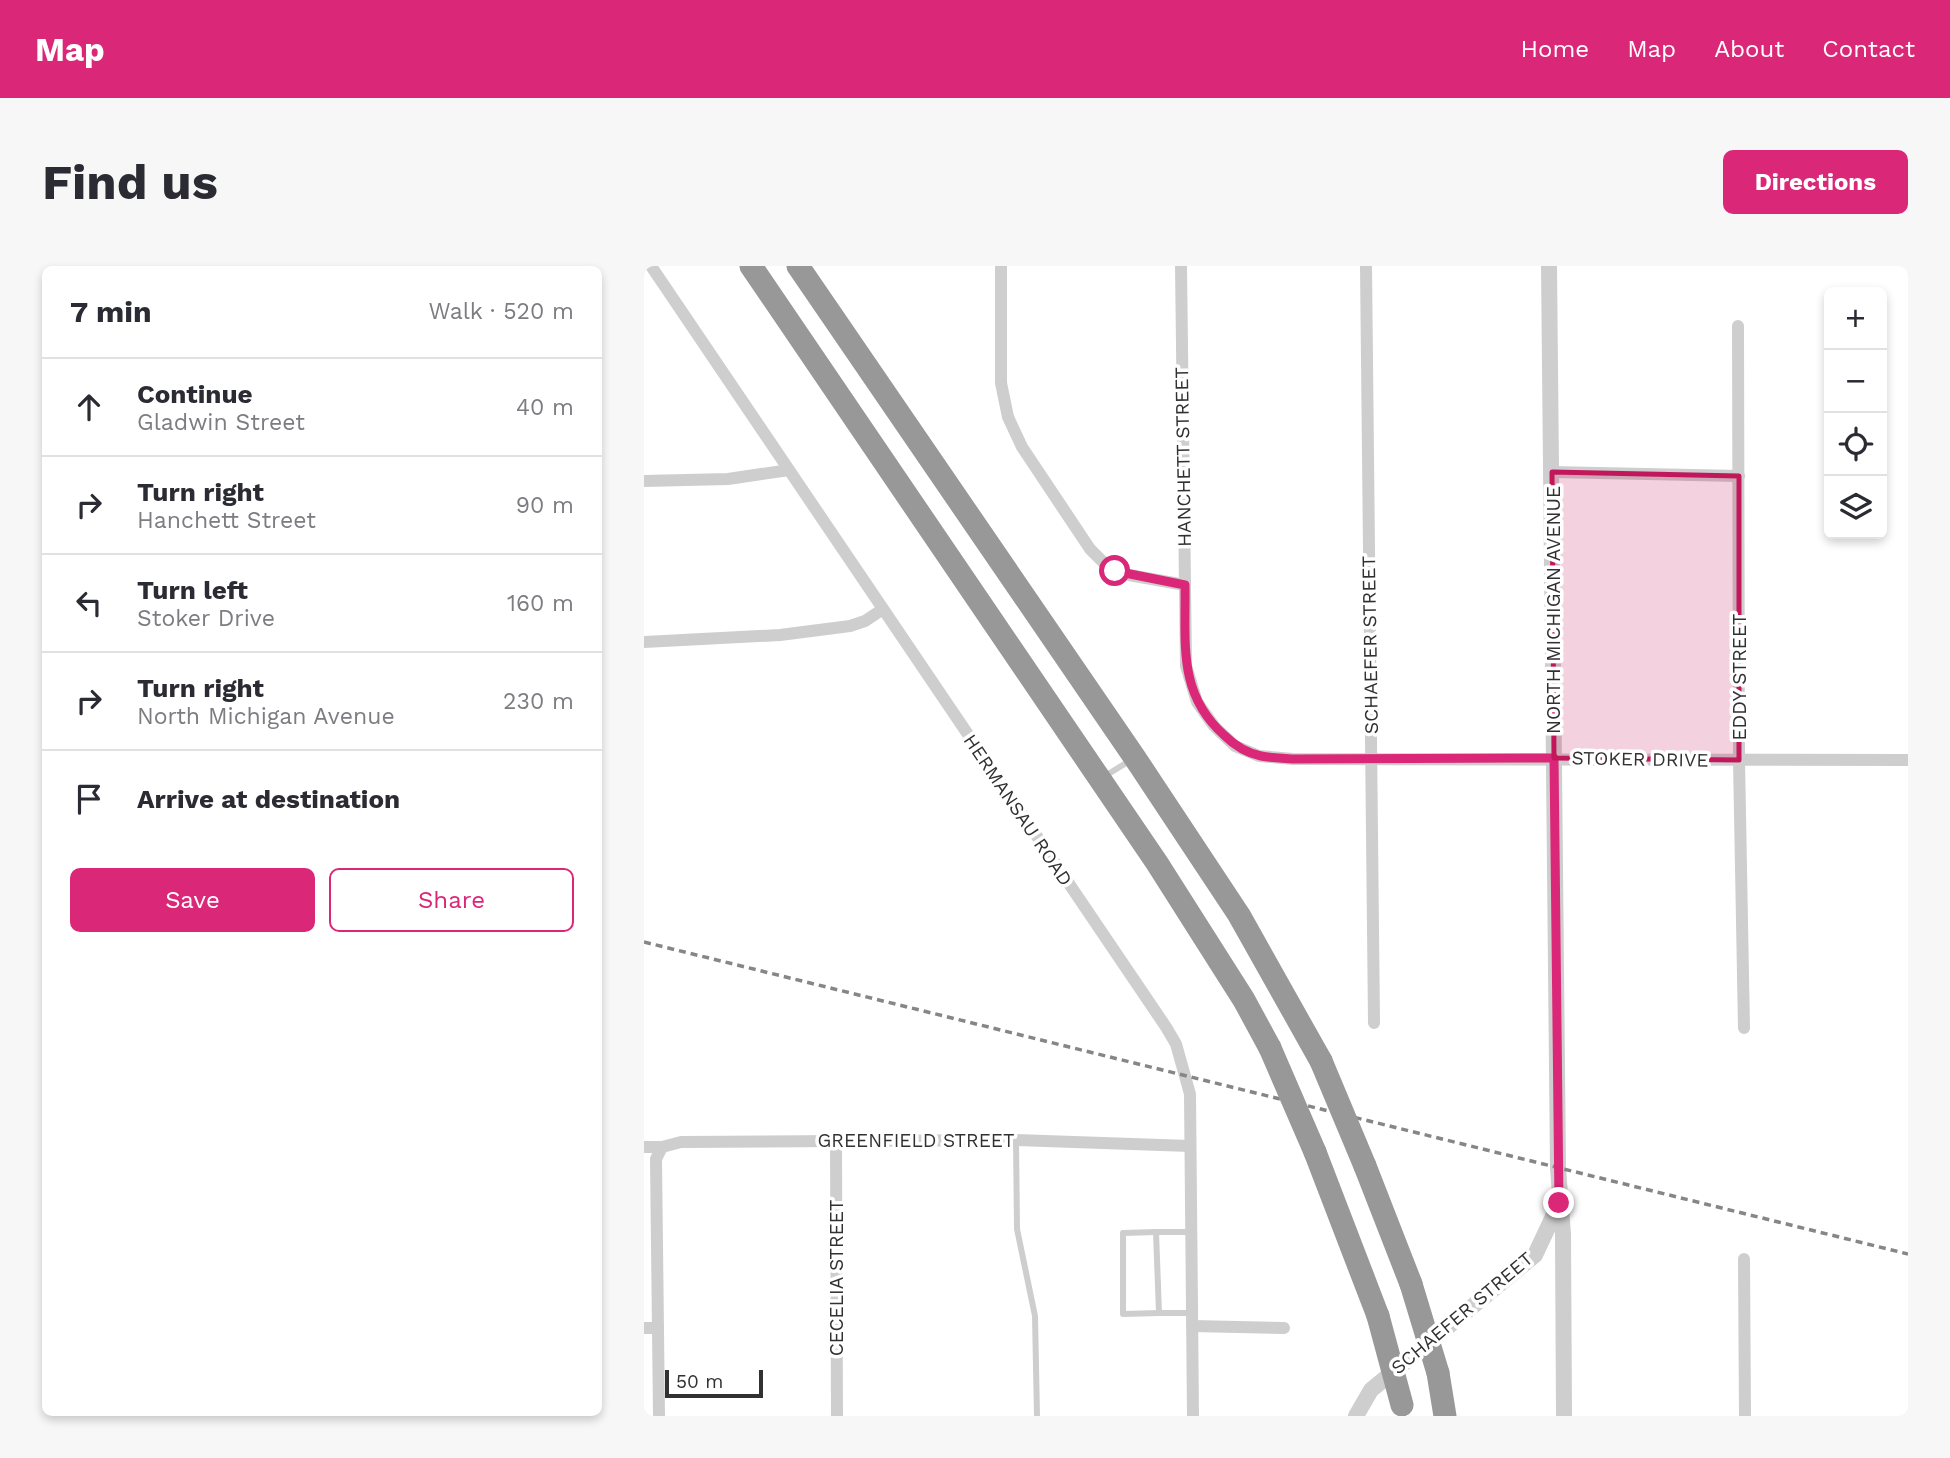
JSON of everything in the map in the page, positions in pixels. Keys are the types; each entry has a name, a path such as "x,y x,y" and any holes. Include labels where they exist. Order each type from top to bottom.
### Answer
{"highway":[{"path":"751,266 1100,779 1230,977 1270,1048 1315,1152 1378,1315 1403,1410"},
{"path":"798,266 1135,758 1239,915 1321,1061 1365,1166 1411,1284 1438,1373 1445,1416"}],"street":[{"name":"HERMANSAU ROAD","path":"650,266 1176,1044 1190,1094 1193,1416"},
{"path":"1001,266 1001,383 1008,417 1022,447 1090,549 1108,567 1129,575 1185,585"},
{"name":"HANCHETT STREET","path":"1181,266 1186,666 1196,702 1214,726"},
{"name":"SCHAEFER STREET","path":"1366,266 1374,1023"},
{"name":"NORTH MICHIGAN AVENUE","path":"1549,266 1559,1203 1563,1234 1564,1416"},
{"name":"EDDY STREET","path":"1738,326 1739,760 1744,1028"},
{"path":"644,481 728,479 789,470"},
{"path":"1552,472 1740,476"},
{"path":"644,642 780,635 850,626 865,621 883,609"},
{"name":"STOKER DRIVE","path":"1214,726 1235,746 1259,756 1293,759 1908,760"},
{"name":"GREENFIELD STREET","path":"644,1147 663,1147 681,1142 836,1140 1016,1140 1189,1146"},
{"name":"CECELIA STREET","path":"836,1140 837,1416"},
{"path":"659,1416 656,1159 663,1147"},
{"name":"SCHAEFER STREET","path":"1356,1416 1371,1390 1535,1255 1559,1203"},
{"path":"1535,1255 1562,1261"},
{"path":"1744,1259 1745,1416"},
{"path":"1192,1319 1284,1328"},
{"path":"644,1328 658,1328"}],"lane":[{"path":"1100,779 1135,758"},
{"path":"1016,1140 1017,1228 1035,1316 1037,1416"},
{"path":"1191,1232 1123,1233 1123,1314 1159,1313 1192,1319"},
{"path":"1156,1233 1159,1313"}],"highlighted area":[{"path":"1552,472 1739,476 1739,760 1554,758"}],"railway":[{"path":"644,942 1908,1254"}],"route":[{"path":"1115,571 1185,585 1186,666 1196,702 1214,726 1235,746 1259,756 1293,759 1554,758 1559,1203"}]}
